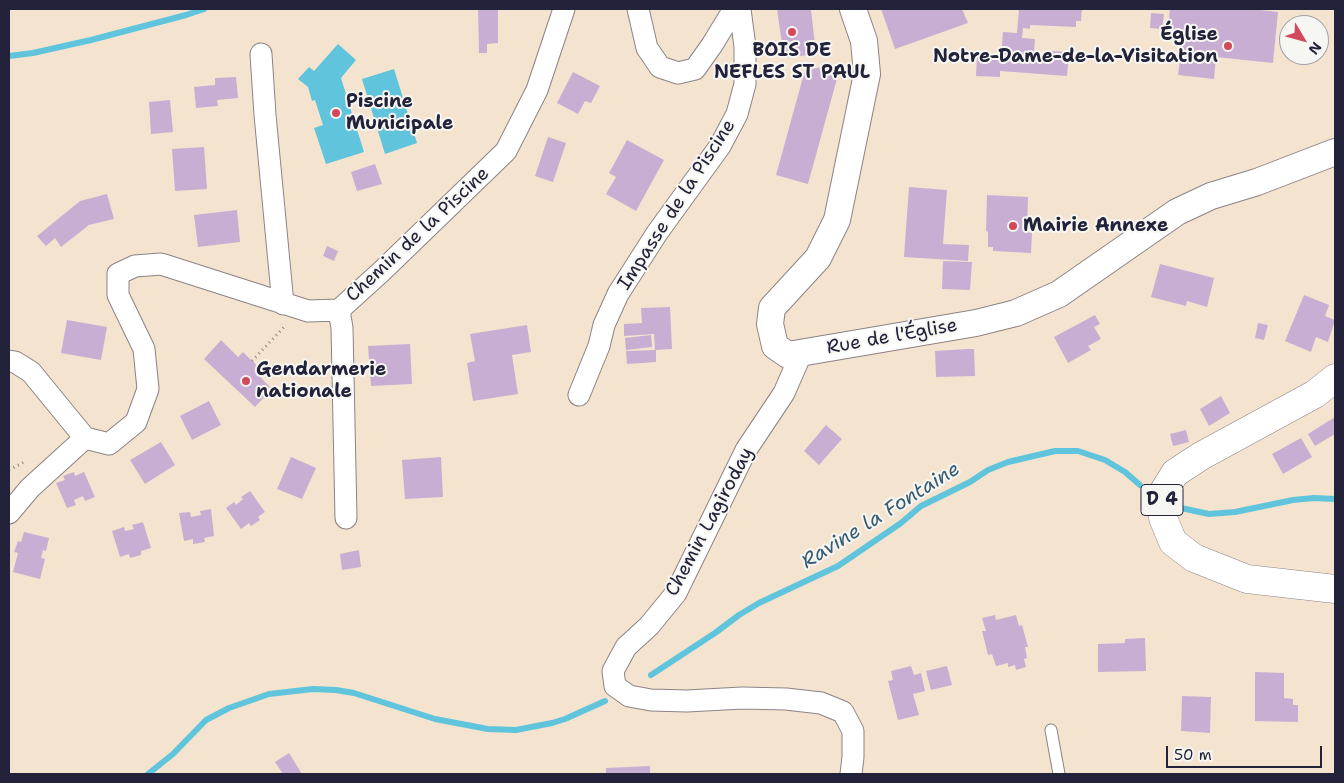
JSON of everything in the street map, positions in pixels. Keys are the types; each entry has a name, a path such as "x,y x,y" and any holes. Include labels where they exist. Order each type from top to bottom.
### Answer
{"main road":[{"name":"D 4","path":"1335,378 1315,394 1201,456 1176,473 1162,494 1163,518 1173,542 1194,558 1247,579 1335,589"}],"street":[{"name":"Chemin de la Piscine","path":"85,438 109,444 136,422 148,388 144,349 118,294 118,274 135,266 161,264 285,314 339,310 506,151 537,90 564,9"},
{"path":"638,9 647,48 660,67 678,73 695,68 734,9"},
{"name":"Impasse de la Piscine","path":"579,396 599,346 604,325 618,294 658,233 720,146 736,114 745,84 745,47 740,9"},
{"name":"Rue de l'Église","path":"853,9 864,41 867,74 838,220 818,258 772,308 770,324 775,346 788,355 976,322 1016,313 1059,294 1177,212 1211,196 1257,182 1335,152"},
{"path":"261,54 265,115 285,314"},
{"path":"339,310 342,328 346,518"},
{"name":"Chemin Lagiroday","path":"801,354 784,393 746,450 676,593 649,626 626,647 613,671 615,686 629,696 651,700 778,699 821,703 843,712 853,731 851,774"},
{"path":"9,361 15,362 31,372 85,438 30,488 9,513"}],"lane":[{"path":"1051,730 1059,774"}],"path":[{"path":"252,360 285,314"}],"water":[{"name":"Piscine Municipale","path":"338,44 356,60 341,78 364,152 326,164 314,128 323,125 315,100 312,101 308,87 298,79 309,67 314,71"},
{"path":"394,69 417,143 385,154 362,79"}],"building":[{"path":"478,9 498,9 498,43 487,44 487,53 479,53"},
{"name":"BOIS DE NEFLES ST PAUL","path":"777,9 811,9 816,54 784,58"},
{"path":"881,9 962,9 968,23 895,49"},
{"path":"1019,9 1082,9 1081,21 1076,21 1076,27 1030,25 1030,29 1023,28 1022,38 1035,39 1034,54 1051,56 1051,51 1069,52 1067,76 1000,71 1000,77 976,76 977,56 1001,58 1003,32 1017,33"},
{"name":"Église Notre-Dame-de-la-Visitation","path":"1170,9 1252,9 1278,12 1273,63 1216,57 1214,79 1178,75 1183,36 1167,34"},
{"path":"1151,13 1164,14 1162,29 1150,28"},
{"path":"841,64 808,184 776,175 805,70"},
{"path":"573,72 600,86 591,103 585,101 578,114 557,103"},
{"path":"236,77 238,98 217,100 218,106 196,108 194,87 215,85 215,78"},
{"path":"170,100 173,132 151,134 149,102"},
{"path":"548,137 566,143 553,182 535,176"},
{"path":"627,140 664,160 636,211 606,194 616,177 609,173"},
{"path":"204,147 207,189 175,191 172,149"},
{"path":"375,164 382,184 357,191 351,172"},
{"path":"909,187 947,190 943,244 969,245 968,261 904,257"},
{"path":"107,194 114,219 89,225 61,247 55,238 46,246 37,236 80,201"},
{"path":"987,195 1028,197 1027,232 1032,233 1031,253 993,251 993,247 988,247 988,232 986,231"},
{"path":"237,210 240,242 198,247 194,215"},
{"path":"327,246 338,251 334,261 323,256"},
{"path":"943,261 972,262 970,290 942,289"},
{"path":"1160,264 1214,278 1207,307 1187,301 1186,306 1151,297"},
{"path":"1304,295 1329,305 1325,316 1335,320 1328,342 1316,337 1311,352 1285,341"},
{"path":"670,307 672,349 655,350 654,334 624,336 624,324 642,323 641,308"},
{"path":"1095,315 1100,324 1094,327 1101,339 1088,346 1091,350 1068,363 1054,337"},
{"path":"67,320 107,327 101,360 61,353"},
{"path":"1258,323 1268,325 1264,340 1255,338"},
{"path":"527,325 531,352 512,355 518,394 473,401 467,363 475,361 470,334"},
{"path":"651,335 652,347 626,350 625,338"},
{"name":"Gendarmerie nationale","path":"221,340 238,357 243,352 260,368 256,373 272,389 255,407 204,359"},
{"path":"410,344 412,384 371,386 368,346"},
{"path":"974,349 975,376 936,377 935,351"},
{"path":"656,350 656,362 627,364 626,351"},
{"path":"1221,396 1230,413 1209,426 1200,409"},
{"path":"209,401 221,425 192,440 180,416"},
{"path":"1335,417 1335,434 1315,446 1308,434"},
{"path":"826,425 842,439 819,465 804,451"},
{"path":"1186,430 1189,442 1173,446 1170,434"},
{"path":"1301,438 1312,457 1283,474 1272,454"},
{"path":"161,442 175,465 145,484 130,460"},
{"path":"291,457 316,468 302,499 277,489"},
{"path":"441,457 443,497 405,499 402,460"},
{"path":"74,472 75,476 84,472 95,497 85,501 83,496 74,500 76,505 67,508 56,483 65,480 63,476"},
{"path":"250,491 265,512 258,517 260,520 251,526 249,523 241,529 226,508 234,502 236,505 243,499 241,497"},
{"path":"211,509 214,536 204,538 205,542 193,544 193,539 184,541 179,513 190,512 191,517 201,515 200,511"},
{"path":"143,522 151,548 141,551 141,555 130,558 129,554 120,557 112,531 124,527 125,531 134,529 132,525"},
{"path":"24,532 49,538 46,551 43,550 41,558 45,559 40,579 13,572 18,553 14,552 18,541 21,542"},
{"path":"359,550 361,567 342,570 340,554"},
{"path":"995,615 996,620 1016,615 1019,626 1022,625 1028,647 1025,647 1027,658 1024,659 1026,667 1016,670 1015,665 1008,667 1008,663 996,666 992,654 988,655 982,631 986,631 982,618"},
{"path":"1145,638 1146,671 1098,672 1098,644 1125,643 1125,639"},
{"path":"911,666 914,675 921,673 925,691 913,694 919,715 898,720 888,681 893,680 891,671"},
{"path":"947,666 952,685 931,690 926,671"},
{"path":"1255,672 1284,673 1284,698 1293,699 1293,705 1298,705 1298,722 1255,721"},
{"path":"1182,696 1211,697 1210,733 1181,731"},
{"path":"289,753 302,774 283,774 275,762"},
{"path":"650,766 650,774 606,774 606,768"}],"waterway":[{"path":"9,56 33,53 91,40 204,9"},
{"name":"Ravine la Fontaine","path":"651,675 759,603 838,566 901,523 921,506 970,482 988,470 1008,462 1055,451 1078,451 1105,460 1125,472 1140,485"},
{"name":"Ravine la Fontaine","path":"1181,508 1209,514 1235,512 1293,500 1335,499"},
{"name":"Ravine la Fontaine","path":"148,774 173,754 206,720 229,708 269,694 313,689 336,690 354,693 435,719 488,729 516,730 565,719 605,701"}],"place":[{"name":"BOIS DE NEFLES ST PAUL","path":"792,32"},
{"name":"Église Notre-Dame-de-la-Visitation","path":"1228,46"},
{"name":"Piscine Municipale","path":"336,113"},
{"name":"Mairie Annexe","path":"1013,226"},
{"name":"Gendarmerie nationale","path":"246,381"}]}
